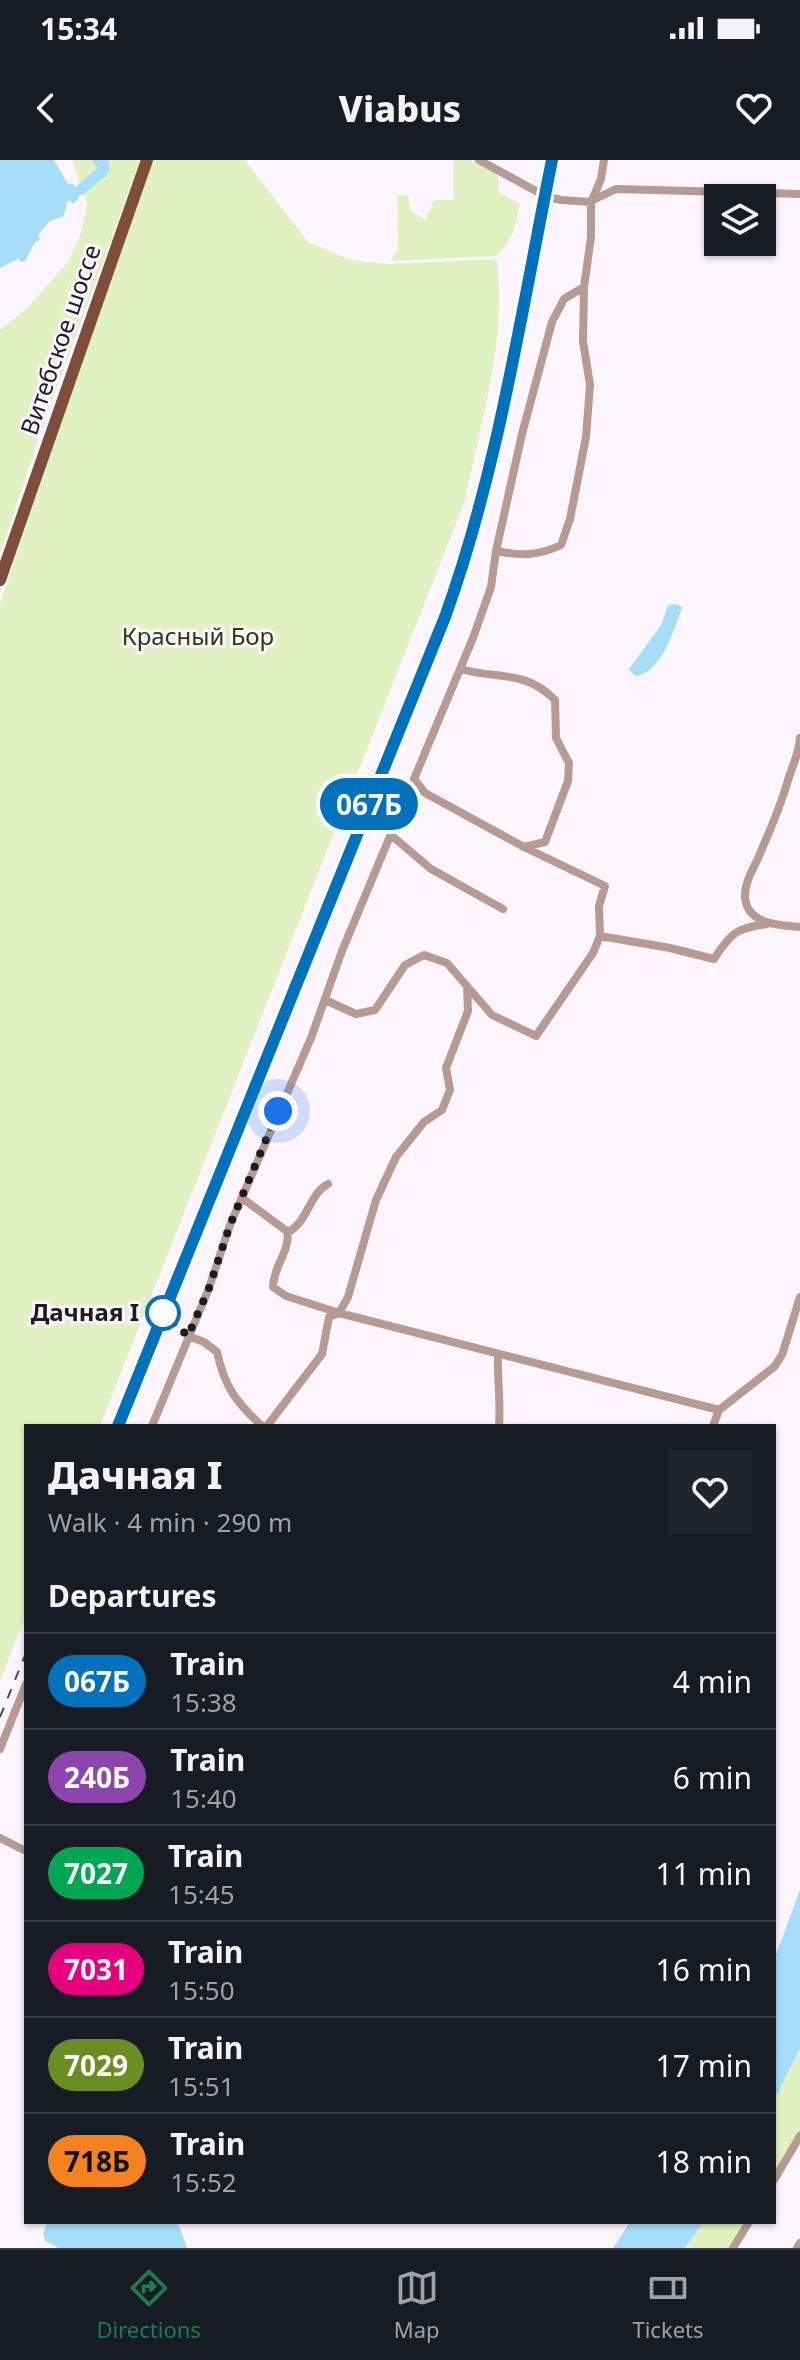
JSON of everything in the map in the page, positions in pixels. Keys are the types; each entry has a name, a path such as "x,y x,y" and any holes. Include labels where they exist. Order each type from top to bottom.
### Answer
{"main road":[{"name":"Витебское шоссе","path":"0,580 147,160"}],"street":[{"path":"479,160 545,196 561,200 591,202 616,189 800,194"},
{"path":"496,551 540,555 561,545 570,519 586,437 590,385 583,341 591,202 601,179 604,160"},
{"path":"153,1424 242,1198 311,1038 342,951 461,669 491,587 522,434 552,322 564,299 584,287"},
{"path":"461,669 524,678 541,686 555,700 556,738 569,763 568,781 545,842 524,847"},
{"path":"767,924 751,912 745,898 748,882 785,796 799,754 800,738"},
{"path":"325,1000 356,1014 375,1010 405,965 424,955 447,963 492,1015 536,1036 593,953 600,936 599,906 605,886 524,847 425,793 415,780"},
{"path":"391,835 431,869 503,909"},
{"path":"600,936 714,959 741,927 767,924 800,927"},
{"path":"267,1424 322,1354 329,1317 339,1313 354,1282 356,1262 376,1200 396,1157 424,1122 442,1110 450,1090 446,1068 468,1011 467,985"},
{"path":"288,1232 298,1227 320,1188 328,1184"},
{"path":"242,1198 288,1232"},
{"path":"288,1232 288,1247 273,1273 273,1287 286,1296 339,1313 719,1410"},
{"path":"714,1424 719,1410 774,1367 782,1355 800,1297"},
{"path":"188,1336 204,1342 217,1352 238,1404 263,1424"},
{"path":"498,1354 499,1424"},
{"path":"0,1749 24,1689"},
{"path":"0,1838 24,1850"},
{"path":"776,2177 800,2136"},
{"path":"733,2248 748,2224"},
{"path":"797,2248 800,2243"}],"green space":[{"path":"72,160 140,160 37,443 0,555 0,330 27,308 68,262 81,233 87,203"},
{"name":"Красный Бор","path":"150,160 245,160 308,242 351,260 388,264 497,259 498,320 491,381 465,501 101,1424 24,1424 24,1620 0,1681 0,604"},
{"path":"453,160 471,160 498,175 499,192 520,204 507,244 497,256 391,261 398,248 397,195 408,195 410,210 425,220 434,200 453,200"},
{"path":"800,2048 800,2131 776,2172 776,2097"},
{"path":"702,2224 746,2224 732,2248 685,2248"}],"water":[{"path":"0,160 54,160 68,184 74,184 79,198 73,204 67,202 64,216 50,221 38,235 40,240 35,242 25,261 20,262 20,258 0,268"},
{"path":"668,605 682,607 666,649 652,667 635,676 629,669 661,625"},
{"path":"800,1890 800,2048 776,2097 776,1955"},
{"path":"46,2224 176,2224 187,2248 59,2248 45,2241 43,2234"},
{"path":"629,2224 702,2224 685,2248 613,2248"}],"waterway":[{"path":"80,190 103,171 104,165 98,160"}],"railway":[{"path":"124,1424 449,620 468,564 498,450 557,160"},
{"path":"0,1717 24,1658"}],"train":[{"name":"067Б","path":"119,1424 464,564 494,448 552,160"}],"place":[{"name":"Дачная I","path":"163,1313"}],"route":[{"path":"163,1313 188,1336 278,1111"}]}
